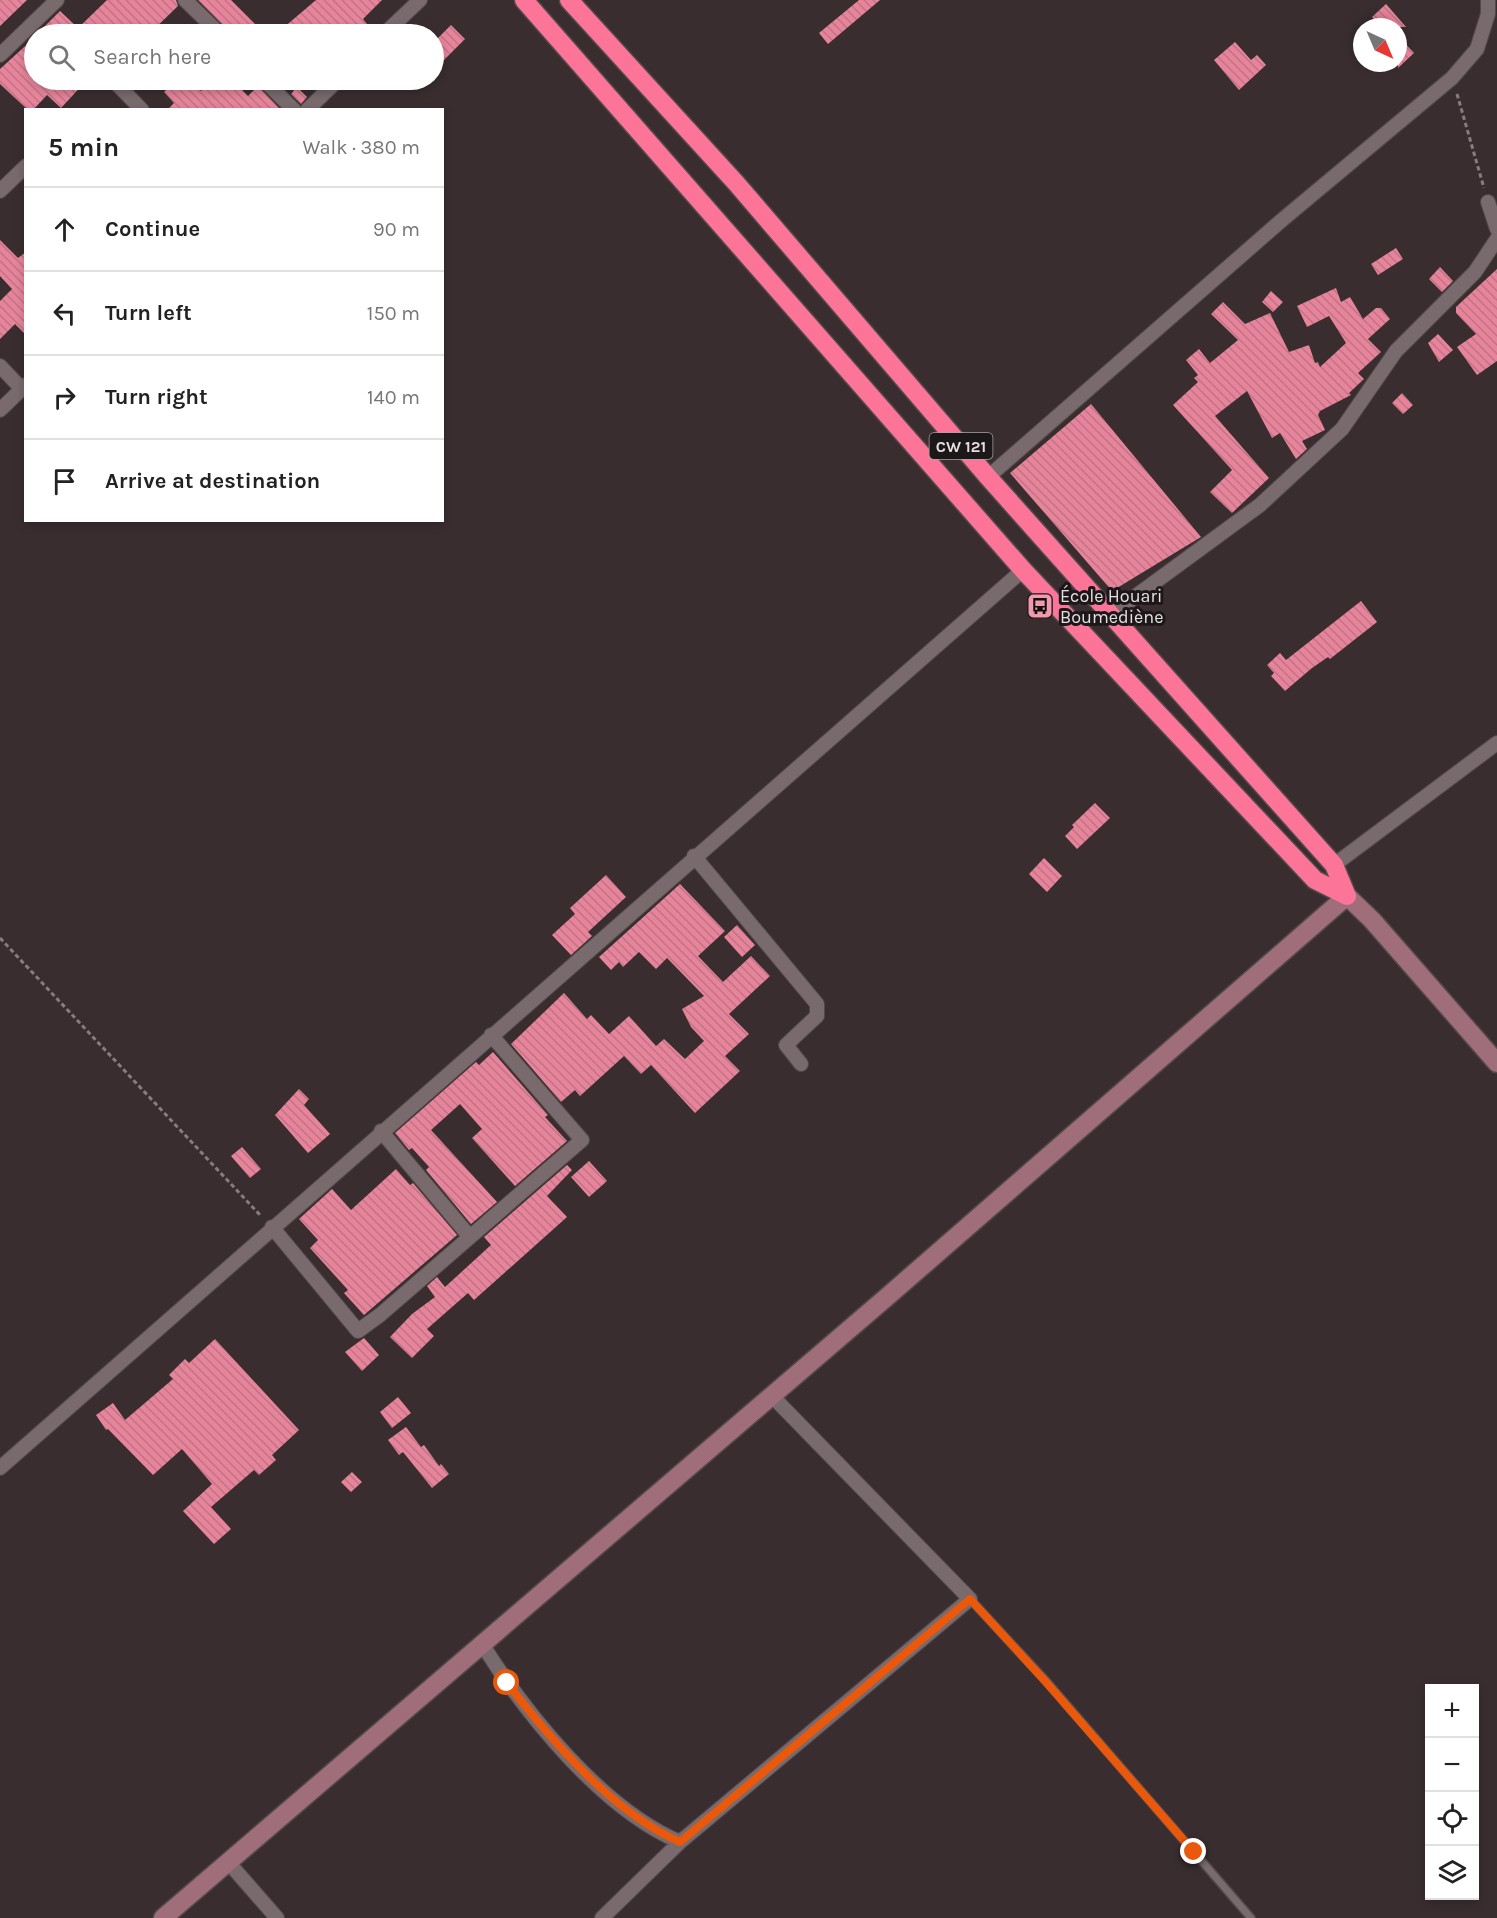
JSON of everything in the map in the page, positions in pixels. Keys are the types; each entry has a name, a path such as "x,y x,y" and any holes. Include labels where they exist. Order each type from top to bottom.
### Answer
{"highway":[{"path":"524,0 1023,570 1315,880 1347,896"},
{"name":"CW 121","path":"569,0 736,183 988,477 1334,865 1347,896"}],"street":[{"path":"32,24 57,0"},
{"path":"185,0 210,24"},
{"path":"395,24 420,0"},
{"path":"988,477 1282,220 1452,78 1477,49 1488,14 1488,0"},
{"path":"0,55 24,32"},
{"path":"123,90 140,108"},
{"path":"274,90 292,108"},
{"path":"309,108 328,90"},
{"path":"0,191 24,168"},
{"path":"1488,202 1497,229"},
{"path":"1110,615 1260,505 1342,429 1396,351 1475,272 1497,239"},
{"path":"0,366 24,387 0,410"},
{"path":"0,1468 490,1035 1023,570"},
{"path":"1334,865 1497,743"},
{"path":"694,856 817,1004 818,1016 786,1045 801,1064"},
{"path":"163,1918 772,1396 1347,896"},
{"name":"CW 121","path":"1347,896 1372,920 1497,1063"},
{"path":"272,1227 358,1331 582,1140 490,1035"},
{"path":"381,1131 470,1237"},
{"path":"602,1918 680,1842 970,1599 772,1396"},
{"path":"482,1644 526,1708 580,1769 652,1828 680,1842"},
{"path":"228,1862 277,1918"}],"lane":[{"path":"970,1599 1046,1682 1251,1918"}],"path":[{"path":"1452,78 1488,202"},
{"path":"0,938 272,1227"}],"building":[{"path":"0,0 27,0 0,26"},
{"path":"107,0 176,0 178,6 159,24 82,24"},
{"path":"198,0 231,0 255,24 222,24"},
{"path":"316,0 382,0 363,19 367,24 288,24"},
{"path":"859,0 880,0 828,44 819,33"},
{"path":"1386,4 1398,18 1373,18"},
{"path":"60,11 74,24 47,24"},
{"path":"451,25 465,39 444,60 444,32"},
{"path":"1235,42 1251,60 1257,55 1266,65 1239,90 1214,60"},
{"path":"1407,46 1414,53 1407,60"},
{"path":"24,47 24,90 78,90 61,108 47,95 35,108 26,108 0,84 0,69"},
{"path":"166,90 242,90 248,96 254,90 262,90 279,108 169,108 174,103 164,92"},
{"path":"294,90 300,90 307,97 301,104 291,94"},
{"path":"0,240 18,258 24,254 24,333 15,324 0,339 0,301 12,289 0,276"},
{"path":"1396,248 1403,259 1378,275 1371,264"},
{"path":"1440,267 1453,281 1442,292 1429,279"},
{"path":"1497,269 1497,361 1477,375 1457,347 1476,334 1456,313 1456,307"},
{"path":"1336,288 1341,302 1350,297 1363,319 1376,308 1381,308 1390,319 1368,339 1381,352 1358,373 1364,379 1349,393 1351,395 1320,411 1318,415 1325,430 1302,441 1307,449 1296,459 1280,433 1272,438 1247,391 1215,416 1269,478 1232,513 1210,492 1232,470 1173,405 1198,382 1194,378 1198,375 1186,360 1199,349 1210,363 1238,340 1211,314 1223,302 1245,324 1270,313 1289,352 1309,345 1315,363 1318,362 1320,367 1346,343 1329,316 1307,327 1297,306"},
{"path":"1271,291 1283,302 1273,312 1262,302"},
{"path":"1438,334 1453,350 1439,362 1428,343"},
{"path":"1402,393 1413,405 1403,414 1392,403"},
{"path":"1091,404 1201,537 1112,591 1010,473"},
{"path":"1361,601 1377,622 1330,659 1328,657 1312,668 1285,691 1271,676 1274,673 1267,665 1280,653 1286,660"},
{"path":"1095,803 1110,818 1077,849 1065,836 1074,827 1072,825"},
{"path":"1044,858 1062,876 1047,892 1029,874"},
{"path":"606,875 626,897 588,932 592,936 571,955 552,935 575,914 570,908"},
{"path":"680,884 725,931 698,956 723,982 751,956 770,976 729,1014 749,1034 725,1056 740,1071 695,1113 651,1065 641,1074 624,1056 580,1096 575,1090 561,1102 511,1044 564,993 587,1019 591,1015 609,1034 629,1016 656,1046 664,1039 685,1059 704,1041 691,1027 682,1009 704,996 667,958 656,969 639,952 623,967 619,962 611,970 599,957"},
{"path":"737,925 755,945 742,957 724,937"},
{"path":"493,1052 548,1115 545,1117 567,1141 515,1186 472,1138 482,1129 460,1104 431,1130 497,1202 471,1224 426,1170 429,1167 412,1148 409,1150 395,1133 476,1062 479,1065"},
{"path":"299,1089 309,1099 304,1105 330,1134 308,1153 275,1115"},
{"path":"242,1147 261,1169 250,1178 231,1156"},
{"path":"589,1161 607,1181 589,1197 571,1177"},
{"path":"567,1165 572,1170 547,1196 567,1217 474,1300 468,1293 427,1329 434,1336 412,1358 390,1337 412,1314 435,1297 427,1286 437,1277 445,1287 491,1245 484,1237"},
{"path":"396,1169 410,1185 413,1183 457,1235 364,1315 344,1293 348,1290 310,1248 318,1240 299,1219 332,1189 351,1210"},
{"path":"364,1338 379,1355 362,1371 345,1352"},
{"path":"215,1339 299,1430 272,1455 276,1460 259,1475 254,1470 211,1507 231,1529 214,1544 183,1511 212,1484 182,1449 153,1475 108,1429 106,1430 96,1415 113,1403 125,1420 173,1379 169,1375 185,1359 189,1363"},
{"path":"398,1397 411,1413 392,1428 380,1412"},
{"path":"406,1427 421,1447 424,1445 439,1466 441,1464 449,1474 432,1488 403,1452 399,1455 388,1440"},
{"path":"352,1472 362,1482 351,1492 341,1482"}],"place":[{"name":"École Houari Boumediène","path":"1040,606"}],"route":[{"path":"507,1683 580,1769 652,1828 680,1842 970,1599 1046,1682 1194,1852"}]}
